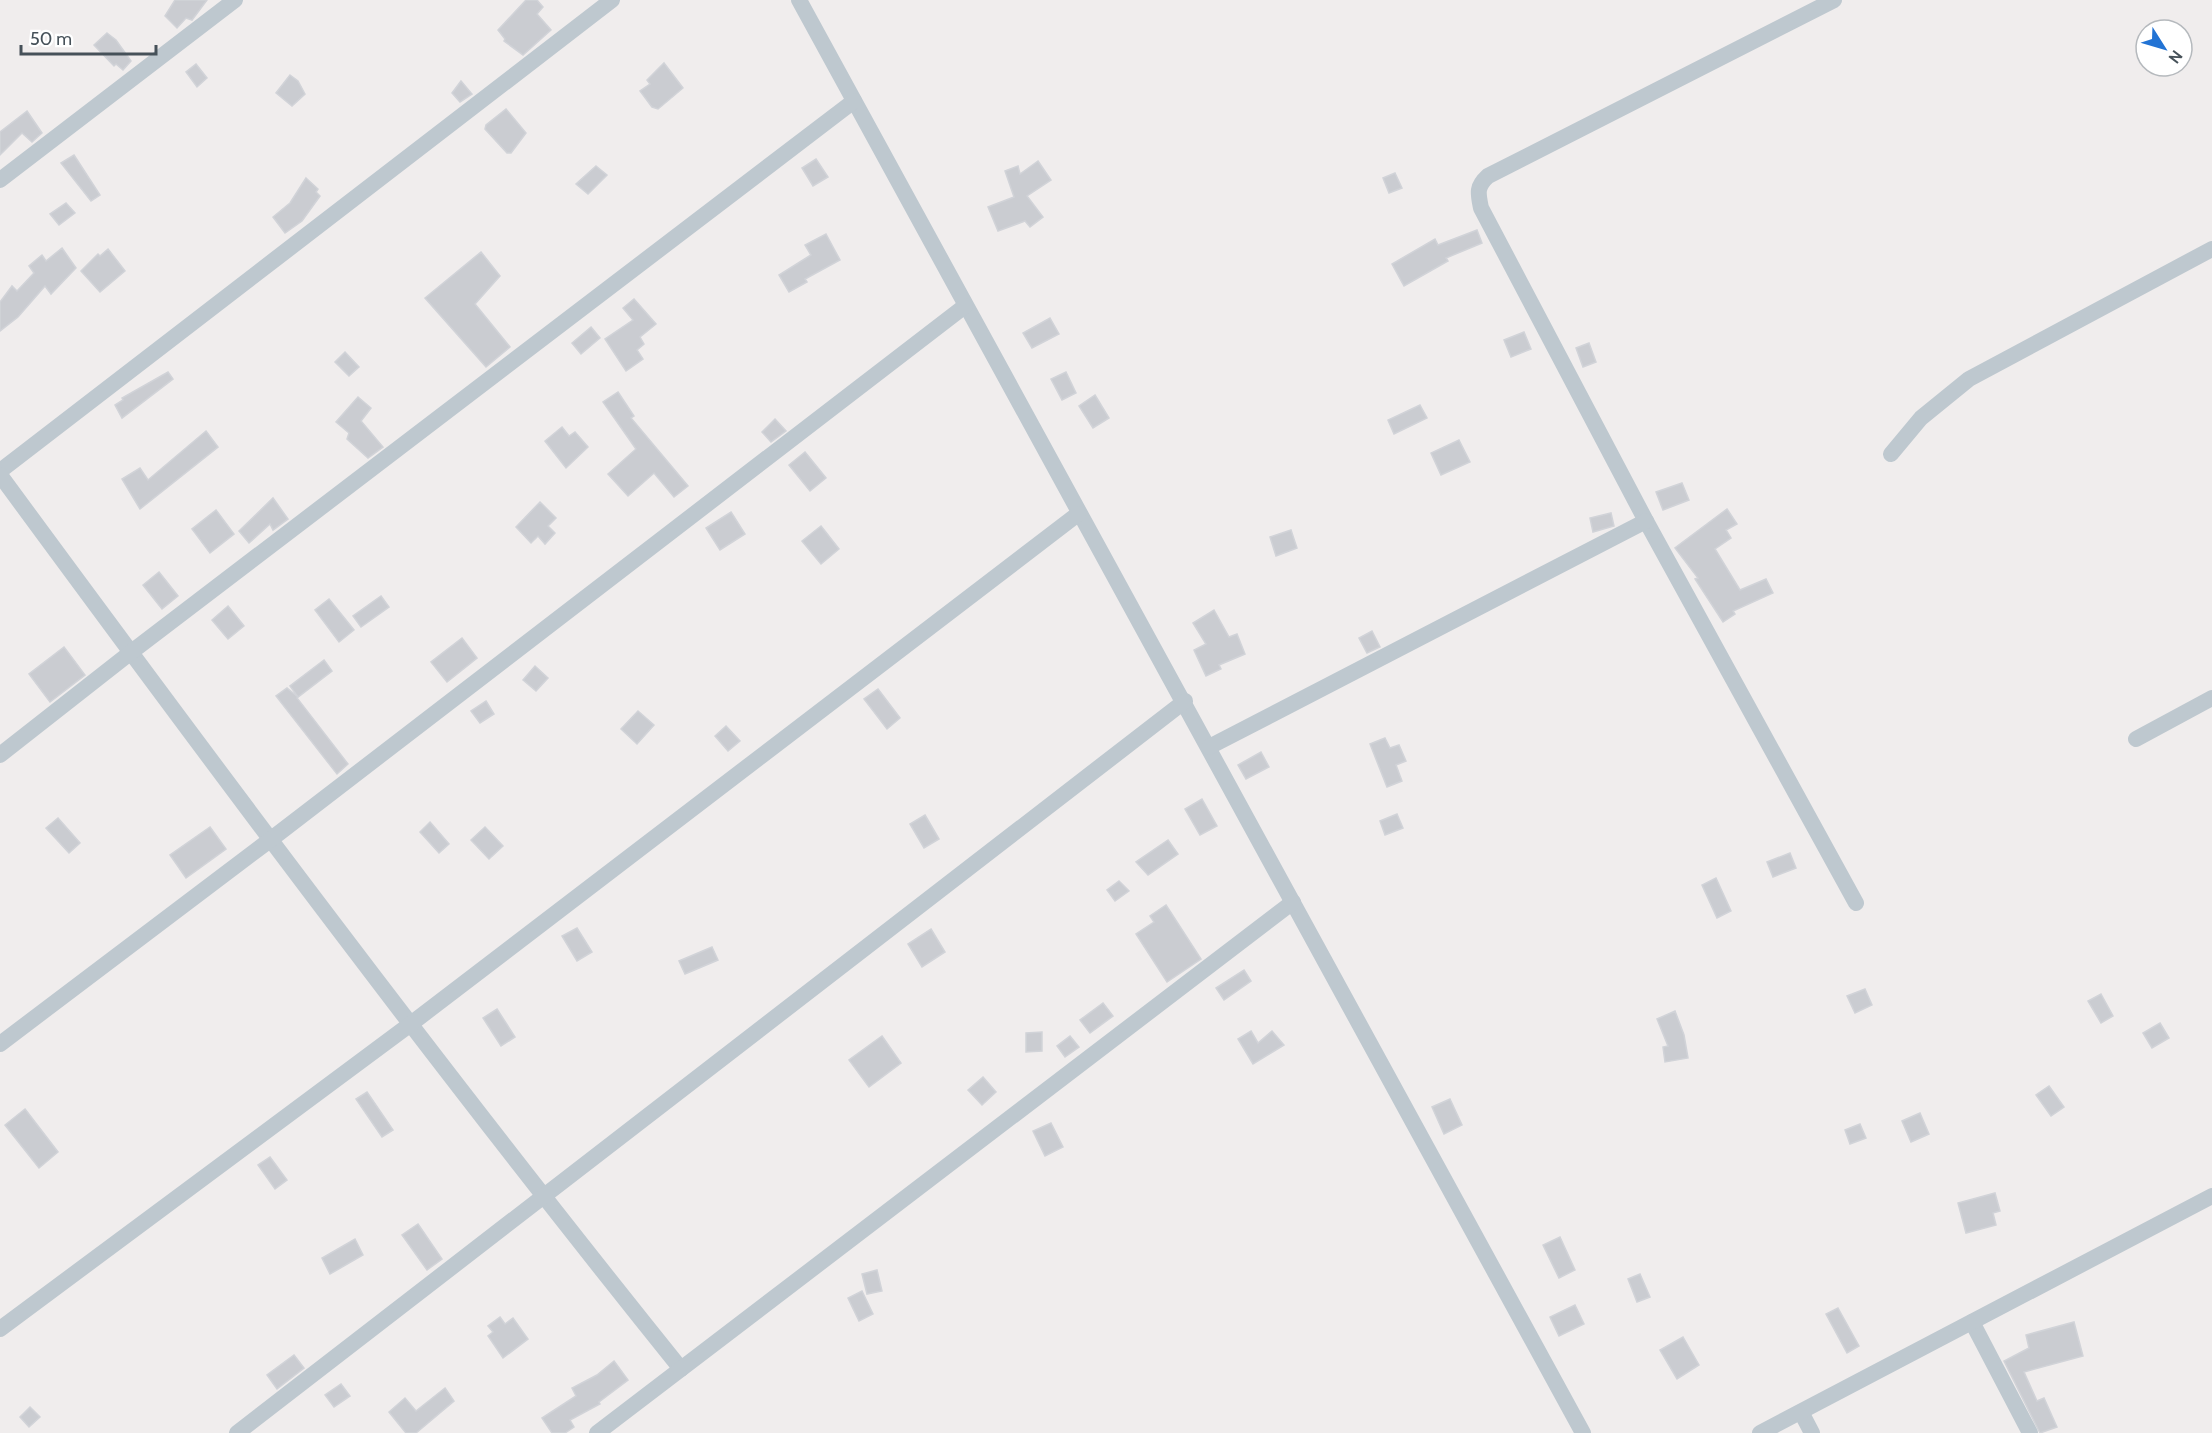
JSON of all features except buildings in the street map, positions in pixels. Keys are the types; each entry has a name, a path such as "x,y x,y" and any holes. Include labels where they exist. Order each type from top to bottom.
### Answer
{"street":[{"path":"0,180 235,0"},
{"path":"0,471 612,0"},
{"path":"799,0 1078,514 1185,701 1583,1433"},
{"path":"1834,0 1488,176 1479,184 1478,191 1481,208 1646,520 1856,903"},
{"path":"0,755 82,693 130,653 854,101"},
{"path":"1891,454 1921,418 1969,379 2212,249"},
{"path":"0,1044 270,840 965,306"},
{"path":"0,475 270,840 543,1197 681,1369"},
{"path":"0,1329 412,1023 1078,514"},
{"path":"1209,747 1646,520"},
{"path":"2136,739 2212,698"},
{"path":"237,1433 1185,701"},
{"path":"597,1433 1293,902"},
{"path":"1760,1433 2212,1196"},
{"path":"1972,1322 2030,1433"},
{"path":"1801,1412 1812,1433"}]}
